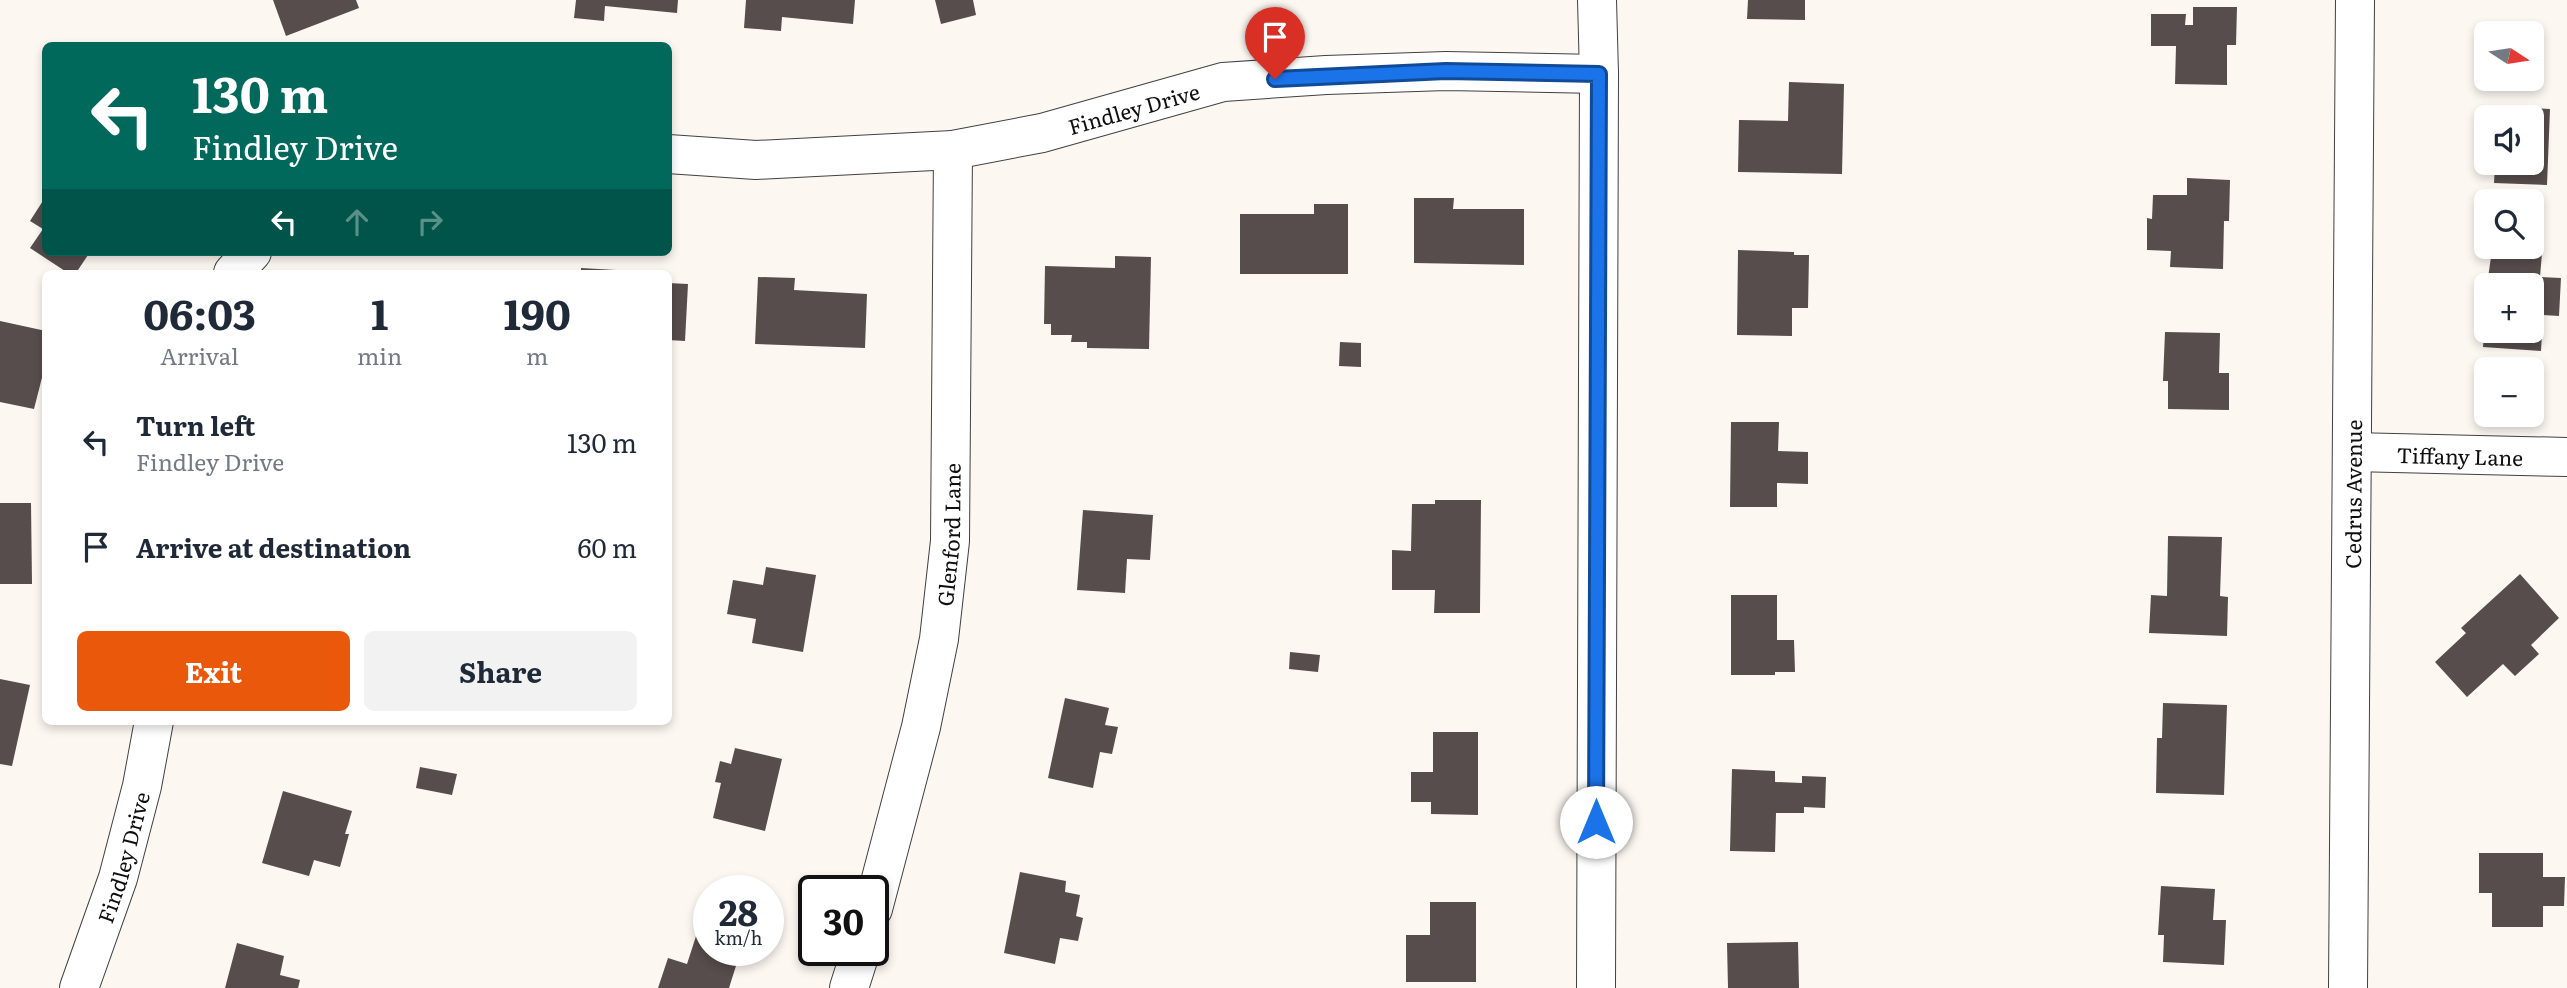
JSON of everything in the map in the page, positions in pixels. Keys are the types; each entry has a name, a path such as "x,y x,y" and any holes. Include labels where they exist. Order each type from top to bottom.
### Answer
{"street":[{"path":"1596,988 1597,0"},
{"name":"Cedrus Avenue","path":"2348,988 2355,0"},
{"name":"Findley Drive","path":"672,154 756,160 953,150 1042,133 1223,82 1446,71 1599,74"},
{"name":"Glenford Lane","path":"882,875 934,664 949,553 953,150"},
{"path":"236,270 248,256"},
{"name":"Tiffany Lane","path":"2353,452 2567,457"},
{"name":"Findley Drive","path":"79,988 118,878 142,786 153,725"},
{"path":"849,988 856,966"}],"building":[{"path":"273,0 356,0 359,8 286,36"},
{"path":"576,0 678,0 677,13 605,6 604,21 574,18"},
{"path":"746,0 855,0 853,24 782,17 781,31 744,28"},
{"path":"935,0 973,0 976,15 941,24"},
{"path":"1748,0 1805,0 1805,20 1747,19"},
{"path":"2193,7 2237,7 2236,45 2227,45 2227,85 2175,84 2176,46 2151,46 2151,14 2186,14 2185,25 2193,25"},
{"path":"1789,82 1844,84 1842,174 1738,172 1739,120 1788,121"},
{"path":"2544,109 2550,109 2547,185 2494,183 2494,175 2544,175"},
{"path":"2187,178 2230,180 2229,221 2224,221 2223,269 2170,267 2171,251 2147,250 2147,218 2152,219 2153,195 2187,195"},
{"path":"1414,198 1454,198 1453,209 1524,209 1524,265 1414,263"},
{"path":"42,202 42,228 30,221"},
{"path":"1314,204 1348,204 1348,274 1240,274 1240,214 1314,214"},
{"path":"42,230 42,256 30,248"},
{"path":"1738,250 1809,255 1808,308 1792,308 1792,336 1737,335"},
{"path":"42,256 87,256 78,270 63,270"},
{"path":"1115,256 1151,257 1149,349 1087,348 1087,342 1071,342 1072,335 1051,335 1051,324 1044,324 1045,266 1115,268"},
{"path":"2491,259 2542,259 2540,273 2489,273"},
{"path":"581,268 616,270 581,270"},
{"path":"758,277 795,278 794,290 867,294 865,348 755,344"},
{"path":"2544,277 2561,278 2559,316 2544,315"},
{"path":"672,283 688,284 685,341 672,340"},
{"path":"0,321 42,330 42,378 34,409 0,402"},
{"path":"2165,332 2220,333 2219,373 2229,373 2229,410 2168,409 2168,381 2163,381"},
{"path":"1340,342 1361,343 1361,367 1339,366"},
{"path":"2483,343 2541,343 2541,351 2483,347"},
{"path":"1731,422 1779,422 1778,451 1808,452 1808,484 1777,483 1777,507 1730,507"},
{"path":"1435,500 1481,500 1480,613 1434,613 1435,590 1392,590 1392,550 1411,551 1412,504 1435,504"},
{"path":"0,503 31,503 32,584 0,584"},
{"path":"1083,510 1153,515 1150,560 1127,559 1125,593 1077,590"},
{"path":"2168,536 2222,537 2220,596 2228,597 2227,636 2149,633 2151,595 2167,596"},
{"path":"766,567 816,575 803,652 752,643 756,619 727,614 733,580 763,585"},
{"path":"2520,574 2559,618 2531,645 2539,654 2515,676 2503,664 2467,697 2435,662 2466,633 2461,628"},
{"path":"1731,595 1777,595 1777,640 1794,640 1795,672 1731,675"},
{"path":"1290,652 1320,655 1318,672 1289,669"},
{"path":"0,679 30,685 12,766 0,764"},
{"path":"1065,698 1109,708 1105,725 1118,727 1112,754 1100,752 1093,788 1048,778"},
{"path":"2163,703 2227,705 2224,795 2156,793 2157,738 2162,738"},
{"path":"1433,732 1478,732 1478,815 1431,814 1431,802 1411,802 1411,772 1433,772"},
{"path":"735,748 782,759 765,831 713,818 721,783 715,782 720,761 731,764"},
{"path":"420,767 457,774 452,795 416,788"},
{"path":"1732,769 1775,771 1775,782 1802,783 1802,776 1826,777 1825,808 1804,807 1804,813 1776,813 1775,852 1730,851"},
{"path":"283,791 352,811 340,867 314,860 309,876 262,863"},
{"path":"2479,853 2543,853 2543,877 2565,877 2564,906 2543,906 2543,927 2492,927 2492,893 2479,893"},
{"path":"1020,872 1066,881 1065,892 1080,895 1076,916 1083,918 1078,941 1060,938 1055,964 1004,953"},
{"path":"2161,886 2215,889 2213,920 2226,920 2224,965 2163,962 2164,935 2158,935"},
{"path":"1430,902 1476,902 1476,982 1406,982 1406,935 1430,935"},
{"path":"1798,942 1799,988 1728,988 1727,943"},
{"path":"237,943 284,956 280,975 300,980 298,988 225,988"},
{"path":"693,945 693,966 736,966 729,988 658,988 668,958 687,964"}],"route":[{"path":"1275,79 1446,71 1599,74 1596,822"}]}
